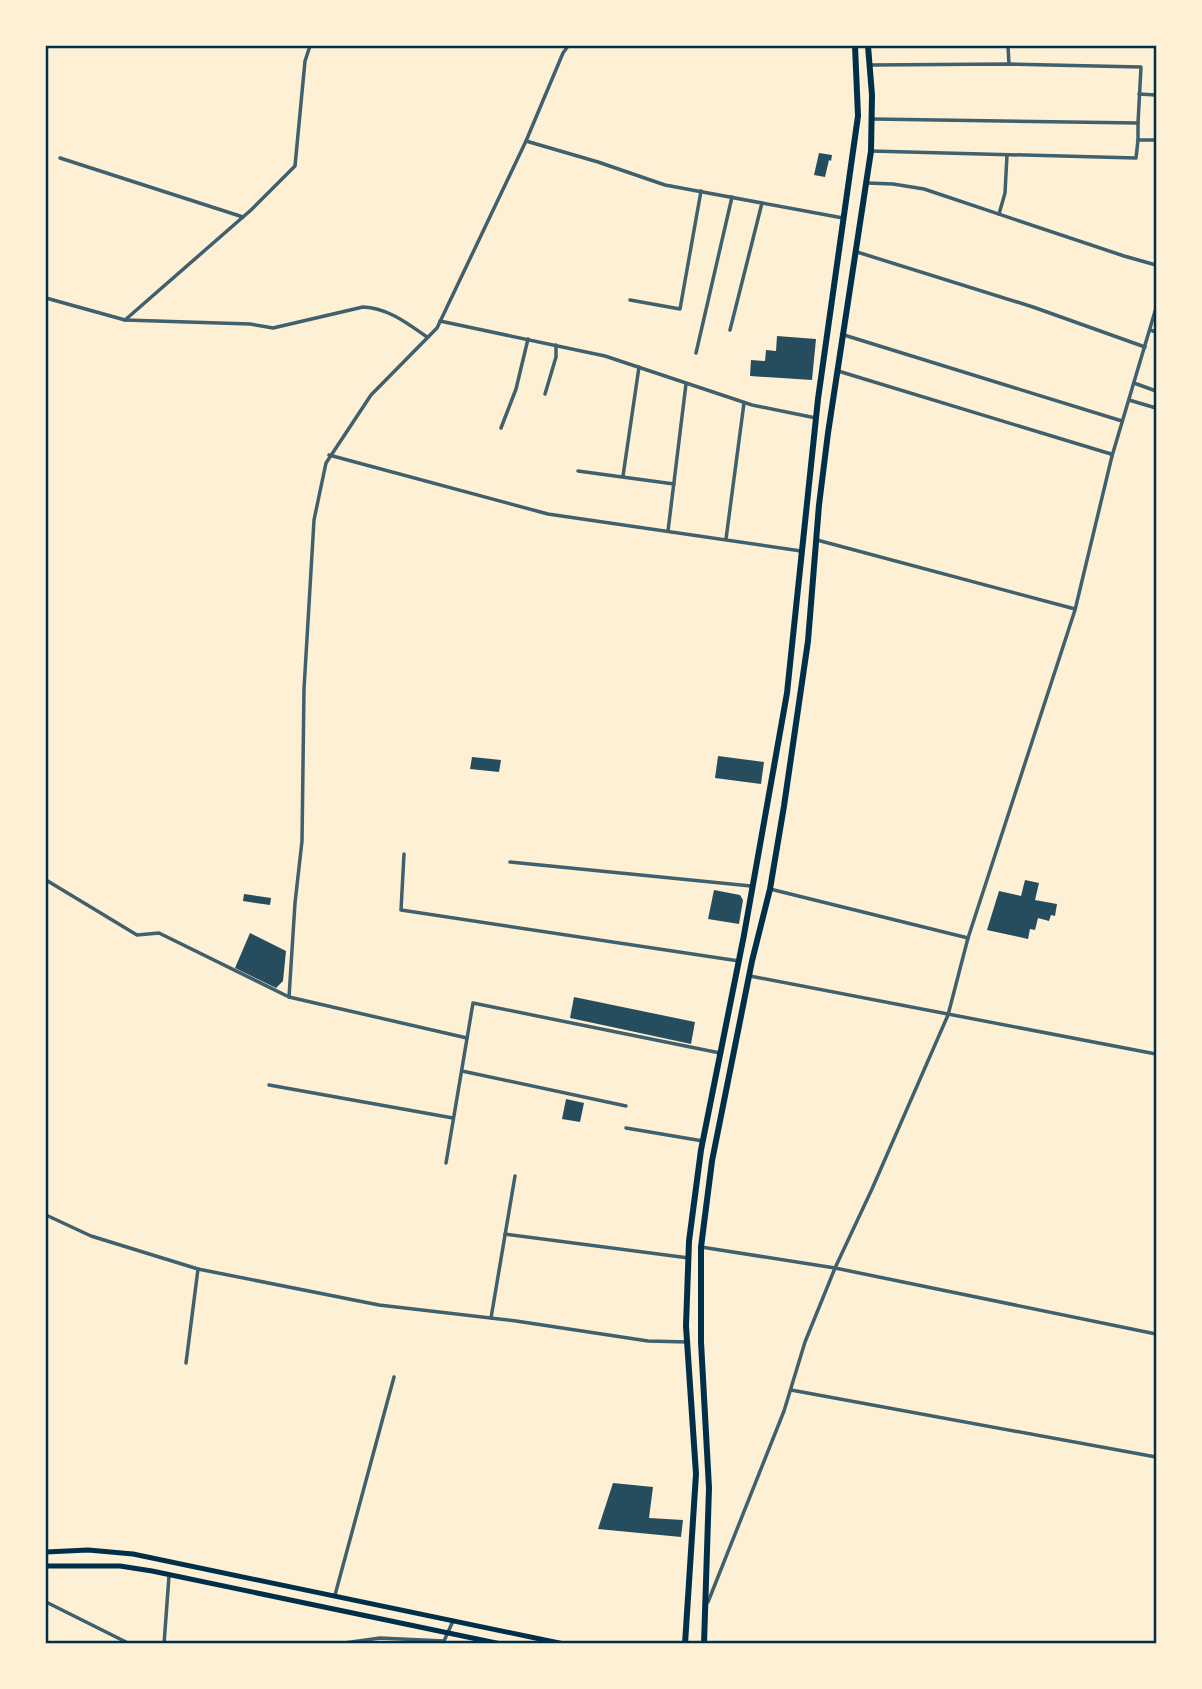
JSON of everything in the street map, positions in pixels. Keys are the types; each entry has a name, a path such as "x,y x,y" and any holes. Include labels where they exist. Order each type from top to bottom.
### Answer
{"highway":[{"path":"685,1643 696,1474 687,1342 689,1258 702,1141 739,961 787,693 816,418 858,116 855,46"},
{"path":"704,1643 709,1488 701,1342 701,1247 712,1161 769,889 802,688 819,505 871,151 873,119 869,46"}],"main road":[{"path":"46,1552 88,1550 133,1554 564,1643"},
{"path":"46,1566 120,1566 502,1643"}],"street":[{"path":"125,320 243,217 295,166 306,61 310,46"},
{"path":"289,997 302,841 304,689 314,520 326,463 370,395 440,321 568,46"},
{"path":"1008,46 1009,64"},
{"path":"869,65 1140,67 1136,158 871,151"},
{"path":"1139,94 1157,95"},
{"path":"873,119 1138,123"},
{"path":"1138,140 1157,140"},
{"path":"526,141 665,185 845,218"},
{"path":"999,214 1005,193 1007,155"},
{"path":"60,158 243,217"},
{"path":"867,183 910,186 1157,265"},
{"path":"630,300 680,309 701,191"},
{"path":"696,353 733,197"},
{"path":"730,330 762,203"},
{"path":"857,252 1033,307 1145,346"},
{"path":"46,298 125,320 250,324 273,328 363,307 374,307 407,322 427,337"},
{"path":"704,1610 770,1449 805,1342 835,1268 948,1015 968,938 1075,610 1112,456 1157,308"},
{"path":"440,321 605,356 744,403 816,418"},
{"path":"1150,330 1157,332"},
{"path":"844,335 1122,421"},
{"path":"501,428 516,389 528,340"},
{"path":"545,394 556,358 556,345"},
{"path":"623,476 639,368"},
{"path":"838,371 1112,456"},
{"path":"1134,383 1157,391"},
{"path":"668,531 687,384"},
{"path":"1129,400 1157,408"},
{"path":"726,540 744,403"},
{"path":"329,455 548,514 801,551"},
{"path":"578,471 674,484"},
{"path":"817,540 1075,610"},
{"path":"404,854 401,910 739,961"},
{"path":"510,862 753,887"},
{"path":"46,880 137,935 159,933 289,997 467,1038"},
{"path":"769,889 968,938"},
{"path":"750,976 1157,1054"},
{"path":"446,1163 473,1003 720,1053"},
{"path":"462,1071 626,1106"},
{"path":"269,1085 454,1118"},
{"path":"626,1128 702,1141"},
{"path":"491,1318 515,1176"},
{"path":"46,1215 91,1236 198,1269 379,1305 648,1341 687,1342"},
{"path":"505,1234 689,1258"},
{"path":"701,1247 835,1268 1157,1334"},
{"path":"186,1363 198,1269"},
{"path":"335,1595 394,1377"},
{"path":"791,1390 1157,1457"},
{"path":"164,1643 169,1575"},
{"path":"46,1602 130,1643"},
{"path":"337,1643 380,1639 444,1642 453,1621"}],"building":[{"path":"819,153 832,155 825,177 814,175"},
{"path":"777,336 816,339 812,380 750,376 751,360 765,361 766,350 776,351"},
{"path":"718,756 764,762 761,784 715,778"},
{"path":"472,757 501,760 499,772 470,769"},
{"path":"1025,880 1039,883 1035,900 1057,904 1055,916 1051,915 1049,921 1038,918 1035,930 1030,929 1028,939 987,930 999,891 1021,896"},
{"path":"714,890 740,895 743,900 739,924 708,919"},
{"path":"244,894 271,898 270,905 243,901"},
{"path":"250,933 286,951 283,981 276,988 235,968"},
{"path":"574,997 695,1022 691,1044 570,1018"},
{"path":"566,1099 584,1103 580,1122 562,1119"},
{"path":"613,1483 653,1487 649,1518 683,1520 681,1537 598,1529"}]}
